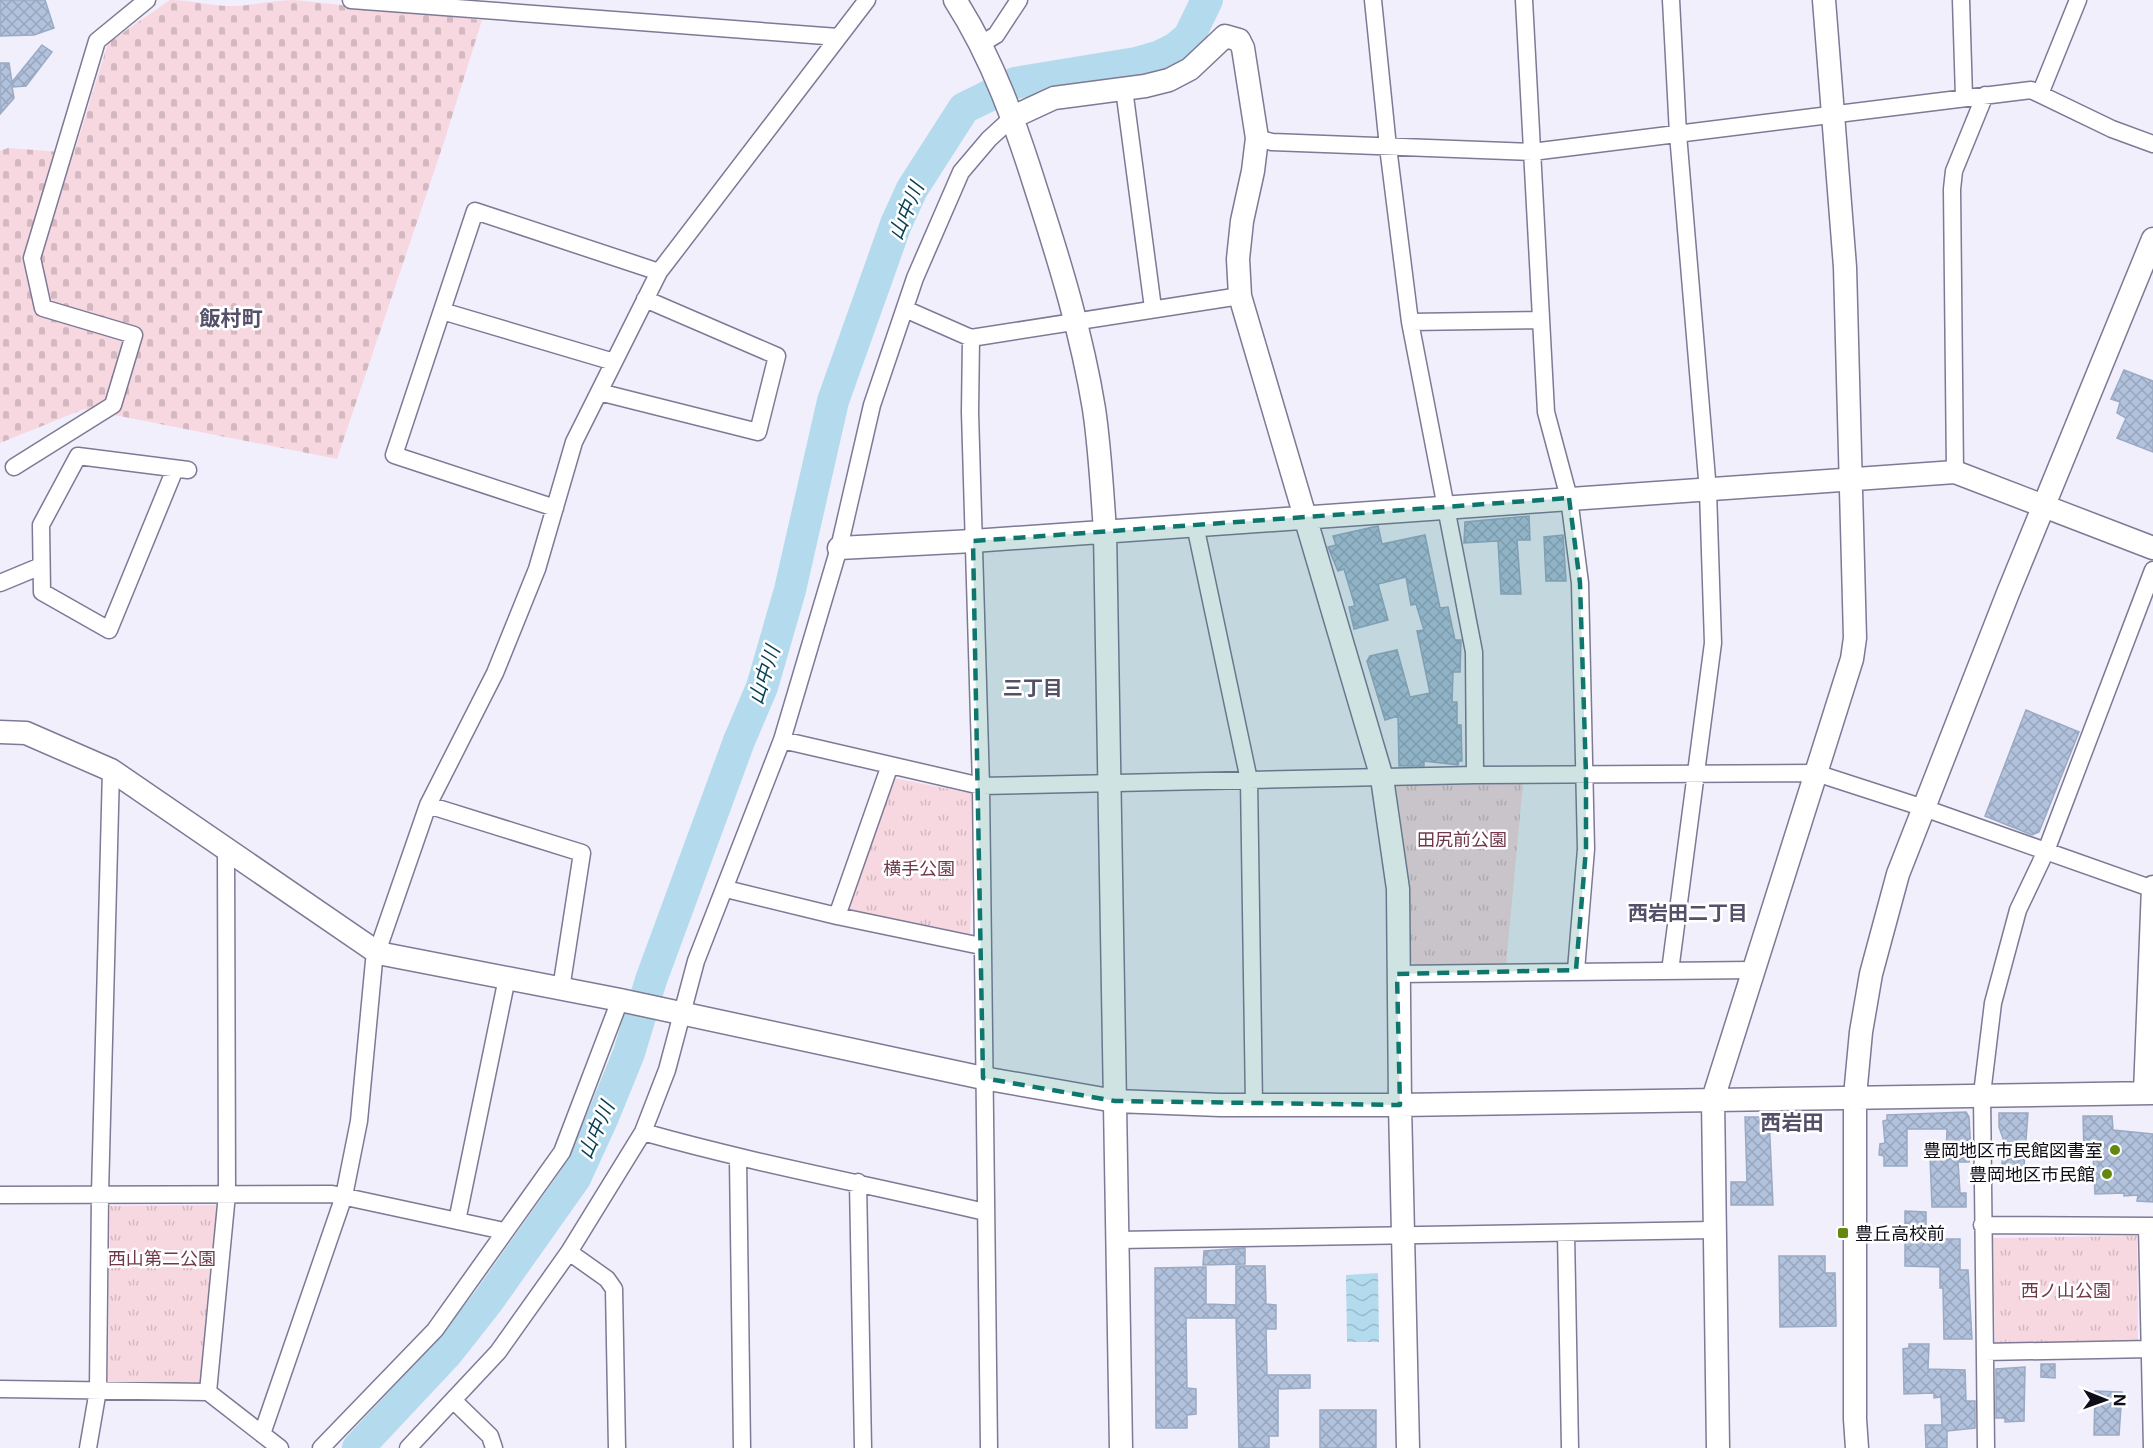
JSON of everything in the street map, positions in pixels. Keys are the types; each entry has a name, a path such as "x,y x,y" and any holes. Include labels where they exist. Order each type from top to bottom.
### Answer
{"street":[{"path":"14,467 112,405 134,335 43,308 32,258 97,41 147,0"},
{"path":"351,0 838,37"},
{"path":"262,1434 344,1196 359,1121 374,961 428,805 495,673 537,569 574,442 658,272 867,0"},
{"path":"955,0 981,44 1013,117 1057,253 1094,408 1105,531 1121,1448"},
{"path":"981,44 996,34 1019,0"},
{"path":"1373,0 1388,147 1410,322 1474,651 1475,775"},
{"path":"1524,0 1546,412 1569,498 1580,583 1586,849 1576,970"},
{"path":"1670,970 1713,643 1708,491 1678,134 1671,0"},
{"path":"1718,1448 1713,1099 1852,659 1855,638 1845,267 1824,0"},
{"path":"1961,0 1964,97"},
{"path":"2040,94 2078,0"},
{"path":"408,1448 498,1352 569,1252 643,1132 667,1070 677,1013 782,740 839,548 872,405 915,278 961,172 989,139 1013,117 1054,98 1124,90 1169,80 1190,69 1225,36 1231,36 1239,40 1243,48 1257,138 1242,221 1238,259 1239,296 1382,778 1398,889 1397,974 1408,1448"},
{"path":"1124,90 1153,308"},
{"path":"1257,138 1272,142 1532,153 2031,90 2112,129 2153,144"},
{"path":"1955,472 1952,189 1954,171 1985,95"},
{"path":"555,508 394,455 475,211 658,272"},
{"path":"1857,1448 1855,1419 1855,1096 1861,1032 1871,974 1898,874 2043,507 2153,238"},
{"path":"905,309 971,338 1074,320 1239,296"},
{"path":"599,392 758,432 777,356 645,299"},
{"path":"442,311 614,362"},
{"path":"1410,322 1541,320"},
{"path":"971,338 973,541 981,786 981,946 989,1448"},
{"path":"78,456 182,470 109,630 42,592 41,566 41,525 78,456"},
{"path":"839,548 1306,518 1444,506 1708,491 1955,472 2153,549"},
{"path":"1195,525 1249,780 1254,1105"},
{"path":"0,583 41,566"},
{"path":"1986,1448 1982,1094 1993,1003 2006,947 2018,910 2046,851 2153,570"},
{"path":"0,732 26,733 111,770 378,953 623,1001 983,1078 1115,1101 1254,1105 1400,1105 2149,1093 2153,888 1924,808 1815,773 1475,775 981,786 782,740"},
{"path":"837,916 890,765"},
{"path":"88,1448 98,1390 100,1194 111,770"},
{"path":"428,805 582,853 561,989"},
{"path":"208,1392 227,1194 226,850"},
{"path":"726,889 837,916 981,946"},
{"path":"1397,974 1576,970 1754,970"},
{"path":"457,1221 507,978"},
{"path":"321,1448 435,1330 562,1152 623,1001"},
{"path":"643,1132 738,1159 858,1182 985,1212"},
{"path":"738,1159 742,1448"},
{"path":"858,1182 863,1448"},
{"path":"0,1195 332,1194 504,1231"},
{"path":"1982,1226 2150,1226 2152,1448"},
{"path":"1118,1240 1714,1230"},
{"path":"1566,1233 1570,1448"},
{"path":"569,1252 607,1280 614,1289 617,1448"},
{"path":"1985,1352 2151,1349"},
{"path":"0,1389 208,1392 280,1448"},
{"path":"454,1401 490,1436 494,1448"}],"highlighted area":[{"path":"1569,498 1580,583 1586,775 1586,849 1576,970 1397,974 1400,1105 1115,1101 983,1078 973,541"}],"green space":[{"path":"170,0 235,6 294,0 482,20 444,142 337,459 84,409 0,443 0,151 8,148 74,153 108,43"},
{"name":"横手公園","path":"893,778 975,794 970,934 849,909"},
{"name":"田尻前公園","path":"1399,783 1523,783 1506,965 1415,965 1410,960 1410,886 1396,786"},
{"name":"西山第二公園","path":"219,1205 202,1386 108,1384 110,1206"},
{"name":"西ノ山公園","path":"2137,1236 2138,1342 1995,1344 1993,1238"}],"water":[{"path":"1378,1273 1379,1342 1347,1342 1346,1275"}],"building":[{"path":"0,0 45,0 54,28 34,35 0,36"},
{"path":"42,45 52,52 26,86 12,87 14,98 0,114 0,63 9,63 12,82"},
{"path":"2124,370 2153,381 2153,452 2117,438 2126,418 2117,413 2120,402 2111,399"},
{"path":"1529,516 1530,540 1517,540 1521,594 1501,594 1498,541 1464,543 1465,522"},
{"path":"1378,526 1382,544 1425,535 1440,608 1448,607 1455,640 1461,640 1460,672 1453,672 1452,702 1457,702 1457,725 1461,725 1462,761 1459,761 1458,765 1424,761 1424,766 1399,766 1398,716 1385,720 1367,661 1370,656 1397,650 1410,697 1430,693 1417,631 1424,630 1416,604 1411,605 1406,577 1378,584 1388,620 1354,629 1349,607 1355,606 1344,569 1338,571 1328,547 1336,545 1333,536"},
{"path":"1563,535 1566,581 1546,581 1544,537"},
{"path":"2026,710 2079,732 2039,832 2032,835 1985,816"},
{"path":"1966,1112 1969,1117 1971,1153 1969,1162 1958,1162 1960,1193 1966,1193 1966,1207 1932,1207 1930,1156 1946,1157 1947,1129 1907,1129 1907,1166 1884,1166 1884,1156 1879,1155 1880,1144 1885,1143 1883,1121 1887,1120 1887,1115"},
{"path":"1999,1113 2028,1113 2024,1166 2002,1166 2003,1138 1999,1127"},
{"path":"2083,1116 2112,1116 2113,1130 2153,1134 2153,1202 2137,1201 2138,1195 2124,1196 2124,1193 2095,1194 2093,1154 2084,1155"},
{"path":"1745,1117 1769,1117 1773,1205 1731,1205 1731,1182 1747,1182"},
{"path":"1905,1211 1926,1212 1926,1239 1960,1239 1960,1270 1968,1270 1972,1339 1944,1339 1943,1288 1940,1288 1940,1267 1905,1266"},
{"path":"1245,1248 1245,1264 1203,1265 1204,1251"},
{"path":"1779,1256 1825,1256 1825,1273 1835,1273 1836,1326 1780,1327"},
{"path":"1236,1266 1265,1266 1266,1304 1276,1305 1276,1329 1266,1329 1267,1375 1310,1375 1310,1388 1278,1389 1278,1436 1269,1436 1269,1448 1239,1448 1236,1318 1186,1318 1187,1388 1196,1389 1196,1414 1187,1415 1187,1428 1156,1428 1155,1268 1206,1267 1206,1304 1236,1305"},
{"path":"1909,1344 1929,1344 1928,1369 1965,1370 1966,1401 1975,1401 1975,1428 1947,1431 1947,1448 1926,1448 1925,1425 1942,1425 1941,1397 1934,1398 1934,1393 1904,1394 1903,1349 1909,1348"},
{"path":"2041,1364 2055,1364 2055,1378 2041,1377"},
{"path":"2025,1367 2024,1421 2005,1422 2005,1418 1996,1418 1996,1369"},
{"path":"2095,1391 2122,1392 2119,1435 2094,1435"},
{"path":"1320,1410 1376,1410 1376,1448 1320,1448"}],"waterway":[{"name":"山中川","path":"358,1448 447,1353 488,1301 575,1178 603,1117 629,1053 651,980 739,741 762,687 790,590 833,401 896,224 912,189 964,108 1015,83 1136,63 1160,56 1176,48 1189,37 1207,0"}],"place":[{"name":"豊岡地区市民館図書室","path":"2115,1150"},
{"name":"豊岡地区市民館","path":"2107,1174"},
{"name":"豊丘高校前","path":"1843,1233"}],"district":[{"name":"飯村町","path":"231,318"},
{"name":"三丁目","path":"1033,688"},
{"name":"西岩田二丁目","path":"1688,913"},
{"name":"西岩田","path":"1792,1122"}]}
